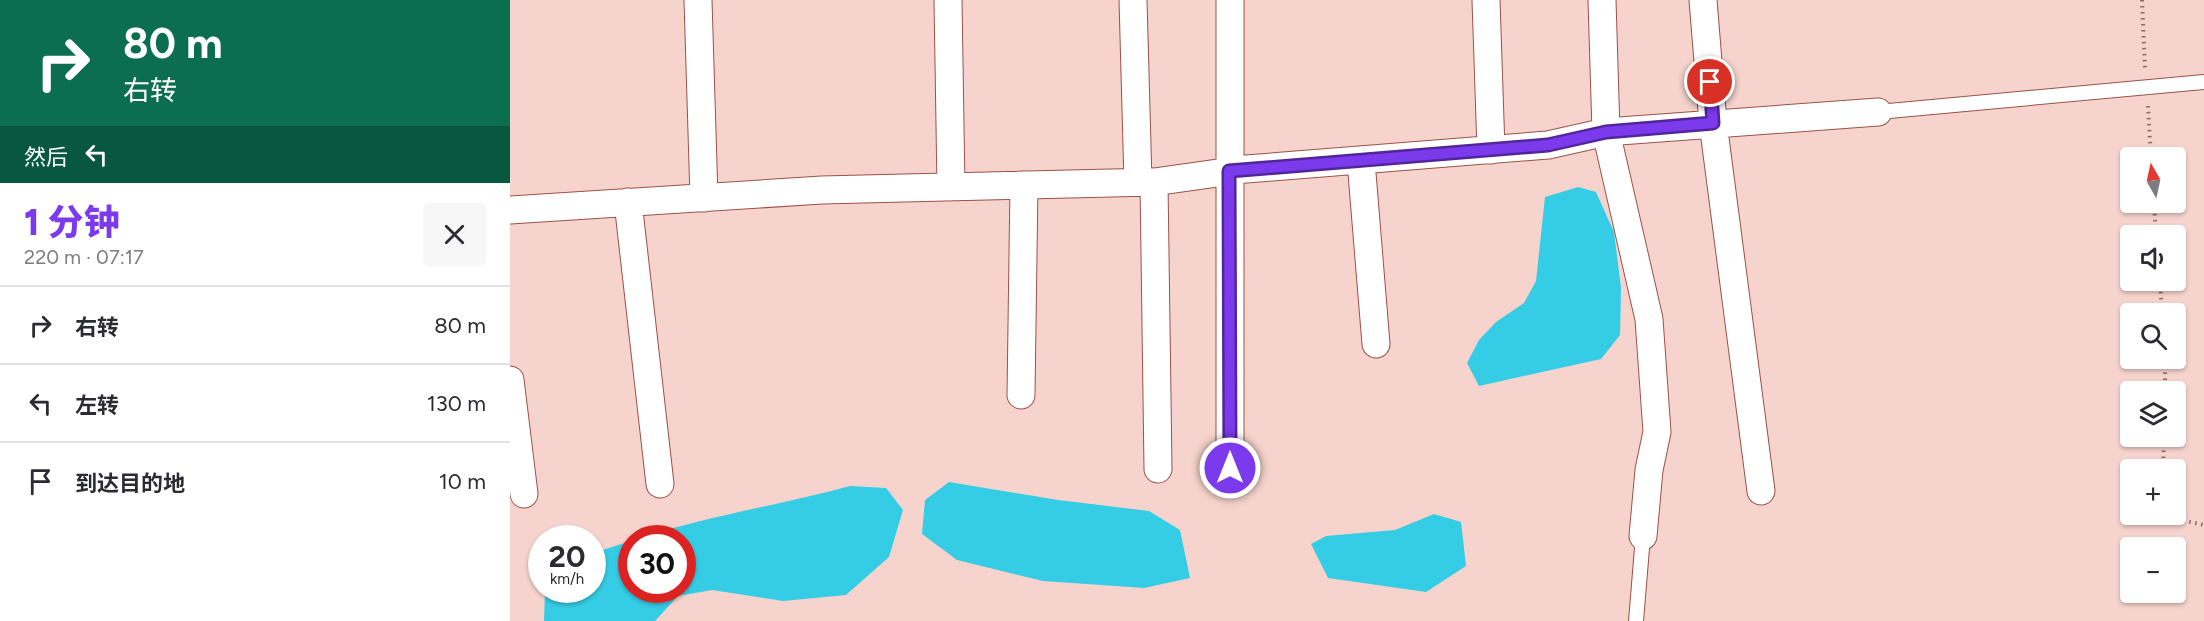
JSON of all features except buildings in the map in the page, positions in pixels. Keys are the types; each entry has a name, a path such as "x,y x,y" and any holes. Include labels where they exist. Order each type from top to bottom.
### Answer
{"street":[{"path":"698,0 704,198"},
{"path":"948,0 951,187"},
{"path":"1133,0 1146,182 1158,469"},
{"path":"1230,0 1230,468"},
{"path":"1486,0 1491,150"},
{"path":"1602,0 1606,132 1649,319 1658,432 1649,470 1643,536"},
{"path":"1703,0 1713,123 1761,491"},
{"path":"510,210 822,190 1146,182 1229,171 1548,145 1606,132 1878,112"},
{"path":"1361,161 1376,344"},
{"path":"1021,395 1024,185"},
{"path":"628,202 660,484"},
{"path":"510,380 524,494"}],"lane":[{"path":"1878,112 2204,82"},
{"path":"1636,621 1643,536"}],"path":[{"path":"2186,521 2204,525"}],"water":[{"path":"1578,187 1596,192 1614,232 1621,288 1620,335 1601,359 1479,386 1467,363 1479,340 1496,322 1524,303 1536,281 1545,197"},
{"path":"949,482 1058,500 1149,511 1180,530 1190,578 1144,588 1043,581 957,560 922,534 925,500"},
{"path":"850,486 886,488 903,510 889,557 846,595 783,601 712,590 696,593 696,525 684,525"},
{"path":"1434,514 1461,522 1466,566 1426,592 1328,578 1311,544 1326,536 1395,530"},
{"path":"618,545 618,603 672,603 655,621 544,621 545,603 606,603 606,549"}],"route":[{"path":"1230,468 1229,171 1548,145 1606,132 1713,123 1710,82"}]}
